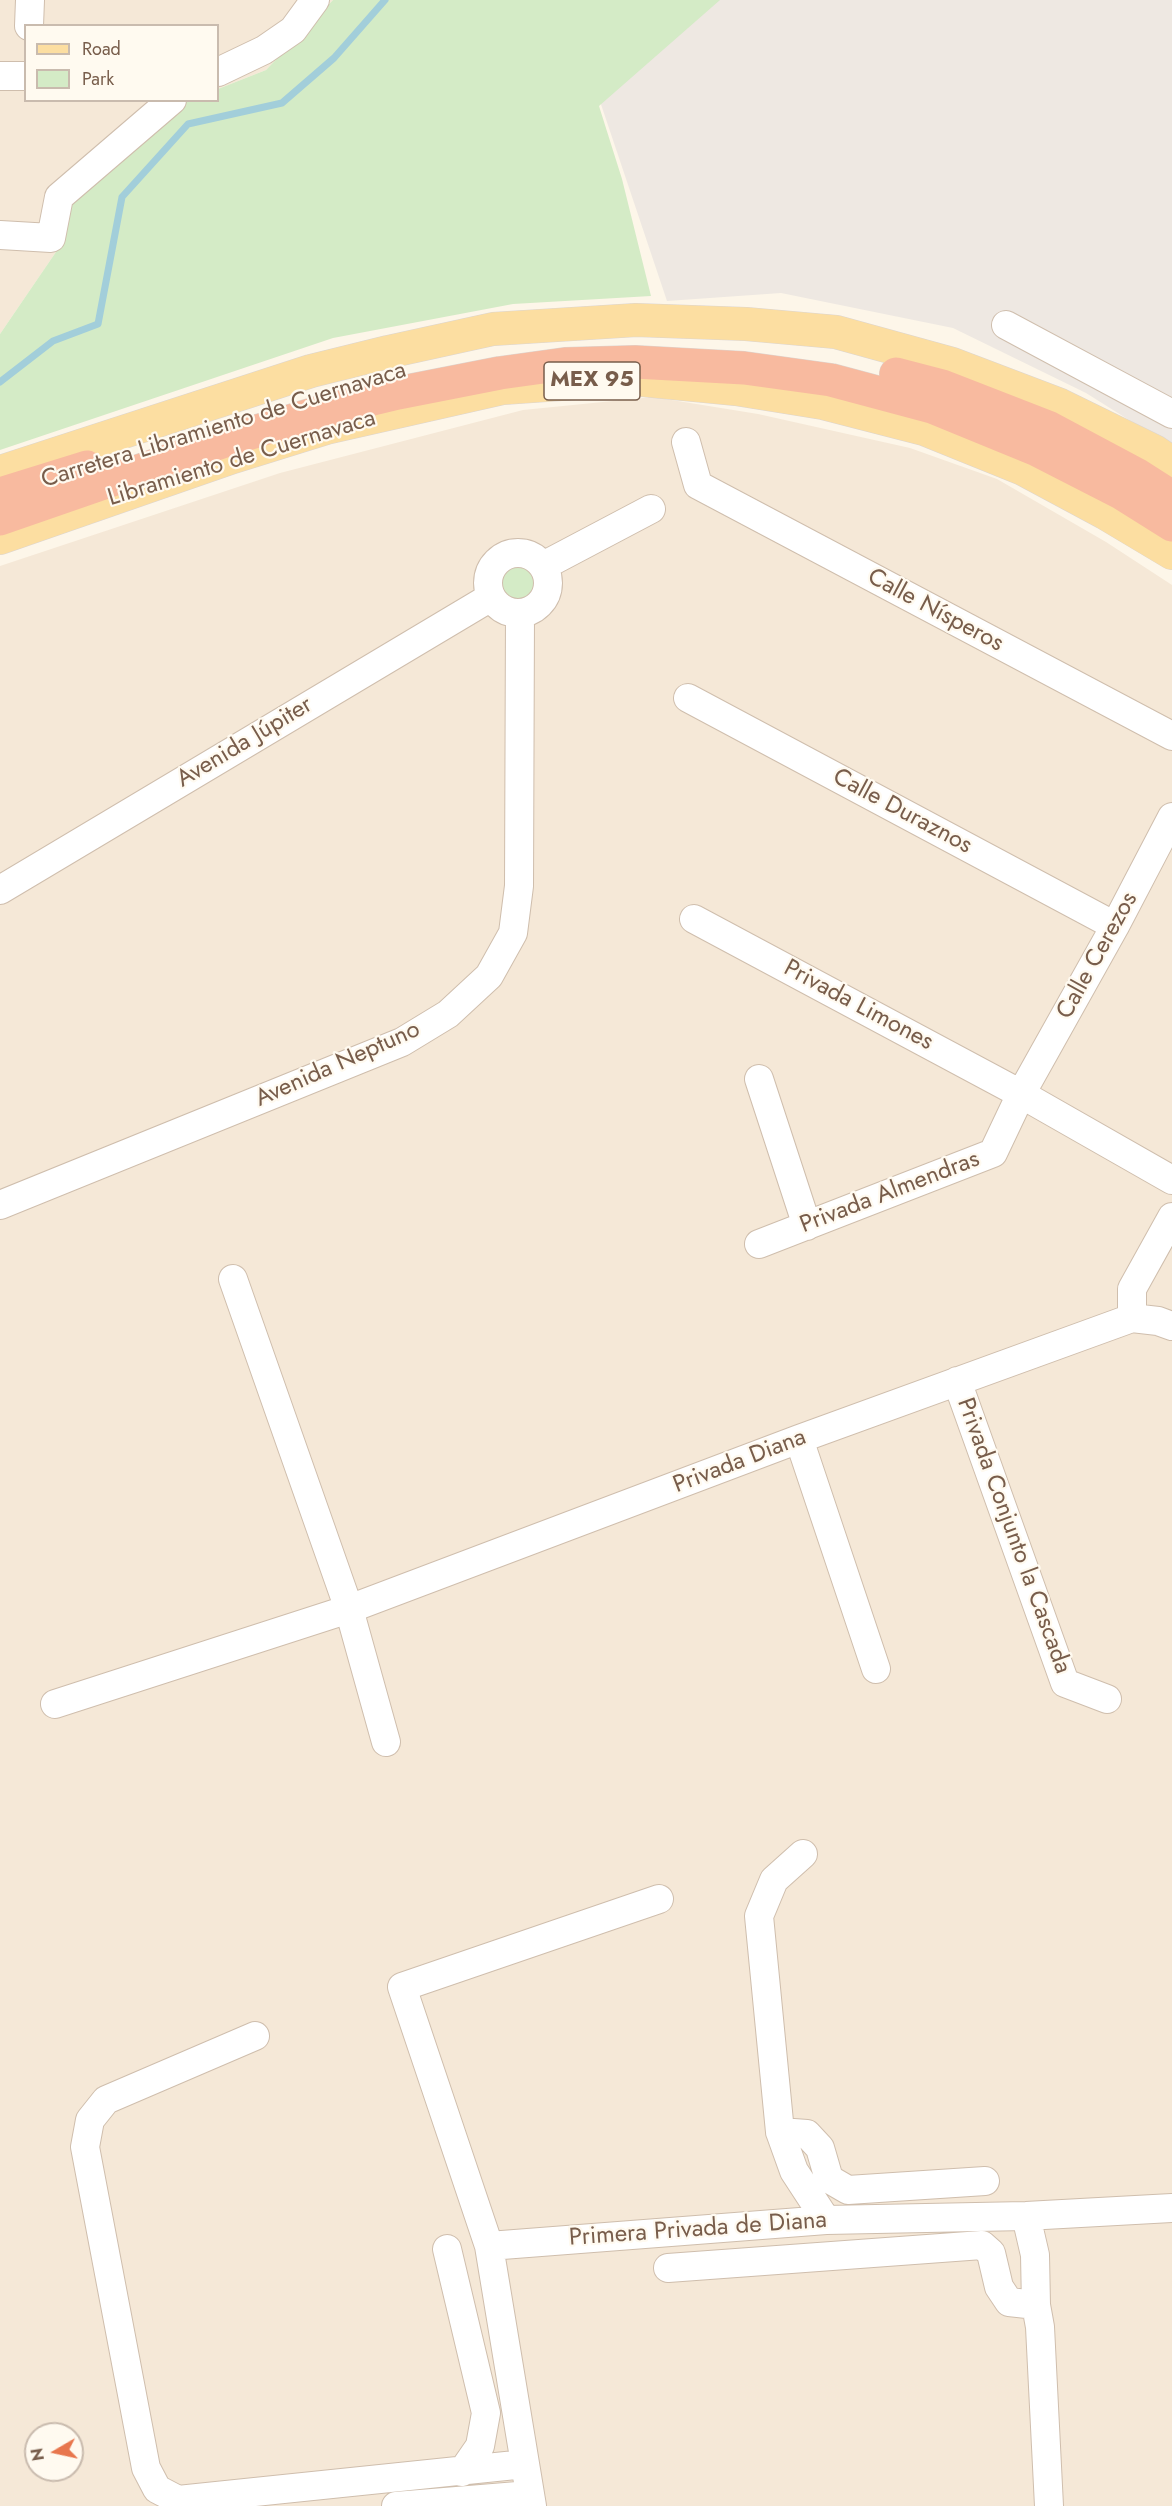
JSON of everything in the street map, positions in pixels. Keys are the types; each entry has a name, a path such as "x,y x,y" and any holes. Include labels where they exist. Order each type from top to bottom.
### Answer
{"highway":[{"name":"Carretera Libramiento de Cuernavaca","path":"0,494 318,392 394,372 499,350 634,339 748,346 836,359 942,386 1050,428 1138,475 1172,497"},
{"name":"Carretera Libramiento de Cuernavaca","path":"0,519 228,440 323,411 500,373 565,364 634,362 744,368 831,380 932,407 1037,450 1121,493 1172,525"}],"main road":[{"path":"0,472 310,371 366,357 493,329 636,320 746,324 836,332 952,364 1060,405 1154,451 1172,463"},
{"name":"Libramiento de Cuernavaca","path":"0,538 233,457 326,428 503,388 633,379 736,388 823,404 924,429 1023,469 1106,513 1172,553"}],"street":[{"path":"29,24 30,0"},
{"path":"219,72 264,50 293,30 313,1"},
{"path":"0,76 24,76"},
{"path":"0,235 51,238 59,197 170,102"},
{"path":"1006,325 1172,414"},
{"name":"Calle Nísperos","path":"686,442 698,485 1172,736"},
{"path":"543,566 651,509"},
{"path":"513,553 524,553 543,566 548,586 539,605 520,614 508,612 498,606 491,597 488,586 489,575 494,565 502,557 513,553"},
{"name":"Avenida Júpiter","path":"0,890 491,597"},
{"name":"Avenida Neptuno","path":"0,1205 402,1042 448,1014 489,976 513,933 519,886 520,614"},
{"name":"Calle Duraznos","path":"688,698 1115,926"},
{"name":"Calle Cerezos","path":"1021,1094 1115,926 1172,817"},
{"name":"Privada Limones","path":"694,919 1021,1094 1172,1180"},
{"path":"759,1079 807,1226"},
{"name":"Privada Almendras","path":"759,1244 993,1153 1021,1094"},
{"path":"1172,1217 1132,1289 1132,1317 1158,1321 1172,1326"},
{"path":"233,1278 349,1609 386,1742"},
{"name":"Privada Diana","path":"55,1704 349,1609 799,1439 1132,1317"},
{"name":"Privada Conjunto la Cascada","path":"957,1381 1065,1683 1107,1700"},
{"path":"799,1439 876,1668"},
{"path":"803,1854 774,1880 759,1916 780,2132 794,2171 826,2220"},
{"path":"396,2506 531,2500 489,2246 402,1987 659,1899"},
{"path":"255,2036 106,2100 90,2120 85,2147 146,2468 158,2489 178,2500 525,2464"},
{"path":"780,2132 807,2134 820,2148 829,2180 848,2190 985,2181"},
{"name":"Primera Privada de Diana","path":"489,2246 826,2220 1026,2216 1172,2208"},
{"path":"1026,2216 1035,2255 1035,2305 1040,2327 1049,2506"},
{"path":"668,2268 982,2245 992,2253 999,2287 1009,2302 1035,2305"},
{"path":"447,2249 486,2413 480,2446 462,2472"}],"shaded area":[{"path":"0,0 333,0 266,70 219,89 219,24 24,24 24,102 186,102 167,109 58,249 0,334"},
{"path":"566,0 1172,0 1172,447 1086,393 953,328 781,293 667,301"},
{"path":"653,397 758,414 910,448 997,479 1106,542 1172,585 1172,2506 0,2506 0,566 280,473 523,410"}],"green space":[{"path":"333,0 720,0 599,106 622,179 651,296 513,304 333,338 0,450 0,334 58,249 73,200 167,109 186,102 219,102 219,89 266,70"},
{"path":"518,559 527,560 535,565 540,573 540,591 535,599 527,604 518,605 509,604 501,599 496,591 495,582 496,573 501,565 509,560"}],"waterway":[{"path":"0,382 53,341 98,324 122,197 188,124 282,103 334,58 385,0"}]}
